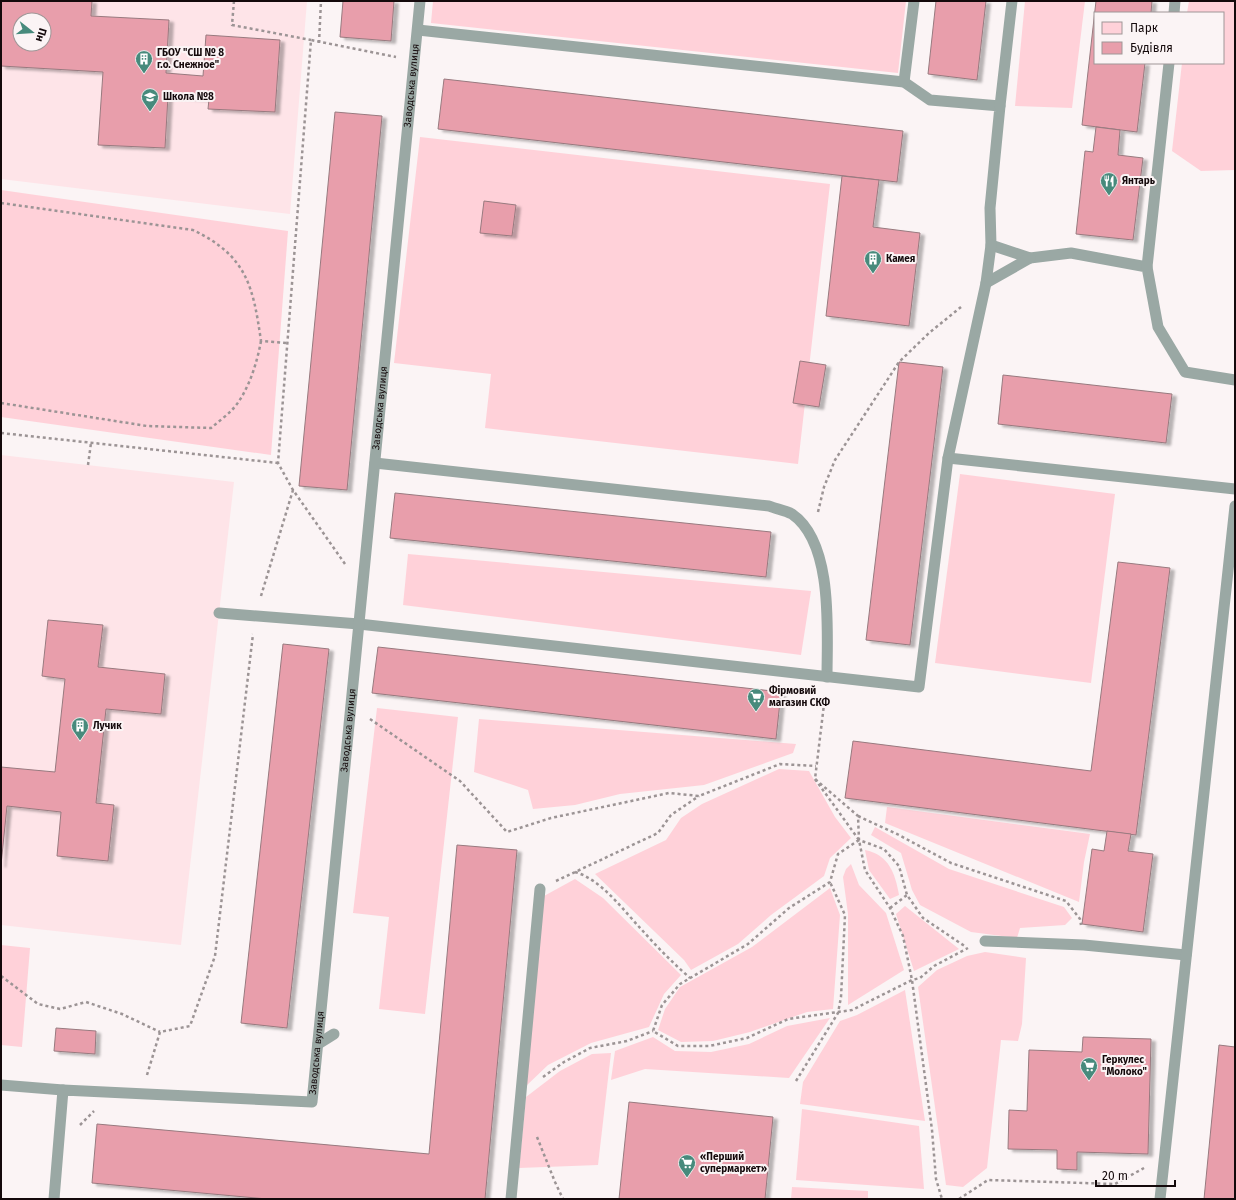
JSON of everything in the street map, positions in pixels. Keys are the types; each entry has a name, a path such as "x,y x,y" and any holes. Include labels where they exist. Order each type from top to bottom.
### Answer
{"lane":[{"name":"Заводська вулиця","path":"1,1085 63,1090 312,1102 420,1"},
{"path":"904,82 914,1"},
{"path":"219,613 359,624 919,687 948,458 986,286 991,245 990,208 1012,1"},
{"path":"1174,12 1175,1"},
{"path":"418,30 904,82 930,100 1000,106"},
{"path":"1169,64 1147,267 1158,327 1185,372 1235,380"},
{"path":"991,245 1030,258 1071,254 1147,267"},
{"path":"986,286 1030,258"},
{"path":"948,458 1235,489"},
{"path":"375,463 769,506 791,514 806,528 818,552 827,598 827,677"},
{"path":"1160,1199 1235,506"},
{"path":"511,1199 540,890"},
{"path":"985,941 1084,945 1186,956"},
{"path":"318,1044 334,1034"},
{"path":"54,1199 63,1090"}],"path":[{"path":"234,1 232,26 415,60"},
{"path":"319,43 321,1"},
{"path":"311,40 286,343 278,463 293,490 363,589"},
{"path":"1,203 193,230 213,240 231,256 246,277 256,306 261,341 258,361 247,385 233,409 211,428 148,426 1,403"},
{"path":"808,534 818,511 824,487 835,460 898,362 929,333 986,286"},
{"path":"261,341 286,343"},
{"path":"1,433 278,463"},
{"path":"88,465 91,443"},
{"path":"1,976 38,1004 60,1008 86,1002 122,1014 160,1032 190,1026 215,956 255,616 293,490"},
{"path":"827,677 815,779 859,840 884,849 899,866 907,896 923,918 968,948"},
{"path":"351,706 460,781 507,832 552,818 669,793 699,796"},
{"path":"540,890 574,872 658,833 672,815 699,796 780,764 816,766"},
{"path":"815,779 858,816 897,834 951,863 1066,901 1080,919 1084,945"},
{"path":"858,816 859,840 865,870 890,908 903,936 912,980 932,1130 936,1179 942,1199"},
{"path":"796,1082 838,1013 845,915 830,882 838,854 859,840"},
{"path":"574,872 582,874 604,891 669,959 690,978"},
{"path":"653,1032 662,1005 680,984 748,944 789,908 830,882"},
{"path":"890,908 907,896"},
{"path":"521,1098 535,1082 564,1062 590,1048 627,1041 653,1032 678,1046 709,1046 747,1038 788,1019 852,1010 912,980 920,978 934,966 985,941"},
{"path":"141,1094 160,1032"},
{"path":"79,1126 96,1110"},
{"path":"537,1135 554,1182 563,1199"},
{"path":"959,1199 988,1180 1115,1184 1141,1169 1164,1162"}],"shaded area":[{"name":"Школа №8","path":"1,1 307,1 290,214 1,179"},
{"path":"1,455 234,482 181,945 1,925"}],"green space":[{"path":"433,1 906,1 898,73 431,23"},
{"path":"1025,1 1085,1 1072,108 1015,106"},
{"path":"1189,1 1235,1 1235,170 1201,171 1172,151 1182,64 1224,64 1224,12 1187,12"},
{"path":"420,137 830,184 798,464 485,428 491,374 394,363"},
{"path":"1,190 288,231 271,455 1,417"},
{"path":"960,474 1115,494 1091,683 935,663"},
{"path":"408,554 811,591 801,655 403,605"},
{"path":"377,708 458,717 425,1014 379,1009 389,917 353,913"},
{"path":"479,719 796,744 793,753 704,785 620,794 575,805 533,809 528,790 474,772"},
{"path":"779,769 809,771 835,817 851,838 830,858 824,876 771,915 738,944 691,970 684,960 595,874 666,840 681,818 702,804"},
{"path":"887,807 1090,834 1084,862 1079,902 885,823"},
{"path":"875,827 949,869 1064,907 1072,918 1065,925 1020,928 1017,938 971,932 920,905 912,890 901,853 871,835"},
{"path":"865,850 880,856 890,866 899,895 890,899 869,870"},
{"path":"851,864 859,885 886,913 904,970 848,1005 848,914 843,877 846,869"},
{"path":"575,879 603,898 681,975 664,994 649,1027 591,1043 548,1065 526,1086 544,896"},
{"path":"830,888 840,915 833,1009 807,1012 750,1032 713,1041 681,1042 658,1030 665,1009 680,987 752,947"},
{"path":"905,906 959,949 914,971 896,914"},
{"path":"1,945 30,948 22,1047 1,1045"},
{"path":"985,952 1026,958 1022,1024 1018,1041 1001,1040 987,1168 963,1187 946,1185 918,987 937,970 967,956"},
{"path":"905,990 925,1121 800,1104 803,1082 840,1021 857,1015"},
{"path":"830,1018 789,1078 645,1069 611,1080 615,1051 653,1037 675,1051 711,1052 749,1044 787,1026"},
{"path":"611,1053 598,1165 519,1168 526,1097 560,1071 592,1054"},
{"path":"802,1109 919,1126 924,1189 796,1180"},
{"path":"792,1187 868,1191 868,1199 791,1199"}],"building":[{"name":"ГБОУ \"СШ № 8 г.о. Снежное\"","path":"1,1 92,1 91,16 169,20 166,73 203,76 206,35 280,40 275,112 208,109 209,99 168,96 165,148 98,145 103,72 1,66"},
{"path":"343,1 394,1 391,41 340,37"},
{"path":"936,1 986,1 977,80 928,74"},
{"path":"1096,1 1152,1 1151,12 1095,12"},
{"path":"1094,19 1094,64 1145,64 1137,132 1082,125"},
{"path":"444,79 903,131 897,182 438,129"},
{"path":"335,112 382,116 347,490 299,486"},
{"name":"Янтарь","path":"1096,127 1120,130 1118,155 1143,158 1133,240 1076,234 1085,151 1093,152"},
{"name":"Камея","path":"842,176 879,180 873,227 920,233 909,326 826,316"},
{"path":"484,201 516,205 512,236 480,233"},
{"path":"800,361 826,365 819,407 793,403"},
{"path":"899,362 943,367 910,645 866,640"},
{"path":"1003,375 1172,394 1166,443 998,424"},
{"path":"395,493 771,532 766,577 390,538"},
{"path":"1118,562 1170,568 1136,835 845,798 853,741 1091,771"},
{"name":"Лучик","path":"48,620 103,625 98,667 165,674 161,714 106,709 96,803 114,805 108,861 57,856 61,812 7,806 1,865 1,767 55,772 65,679 42,676"},
{"path":"283,644 329,649 287,1028 241,1023"},
{"path":"378,647 781,692 776,739 372,693"},
{"path":"1107,831 1131,834 1128,851 1153,854 1143,932 1082,924 1092,849 1104,851"},
{"path":"457,845 517,850 485,1199 267,1199 92,1183 97,1124 429,1154"},
{"path":"56,1028 96,1031 95,1054 54,1051"},
{"name":"Геркулес \"Молоко\"","path":"1083,1037 1151,1039 1148,1154 1077,1152 1077,1170 1057,1169 1057,1150 1008,1149 1009,1110 1027,1111 1029,1050 1082,1052"},
{"path":"1219,1045 1235,1047 1235,1199 1204,1199"},
{"path":"629,1102 773,1117 765,1199 619,1199"}],"place":[{"name":"ГБОУ \"СШ № 8 г.о. Снежное\"","path":"144,74"},
{"name":"Школа №8","path":"150,112"},
{"name":"Янтарь","path":"1109,196"},
{"name":"Камея","path":"873,274"},
{"name":"Фірмовий магазин СКФ","path":"756,712"},
{"name":"Лучик","path":"80,741"},
{"name":"Геркулес \"Молоко\"","path":"1089,1081"},
{"name":"«Перший супермаркет»","path":"687,1178"}]}
